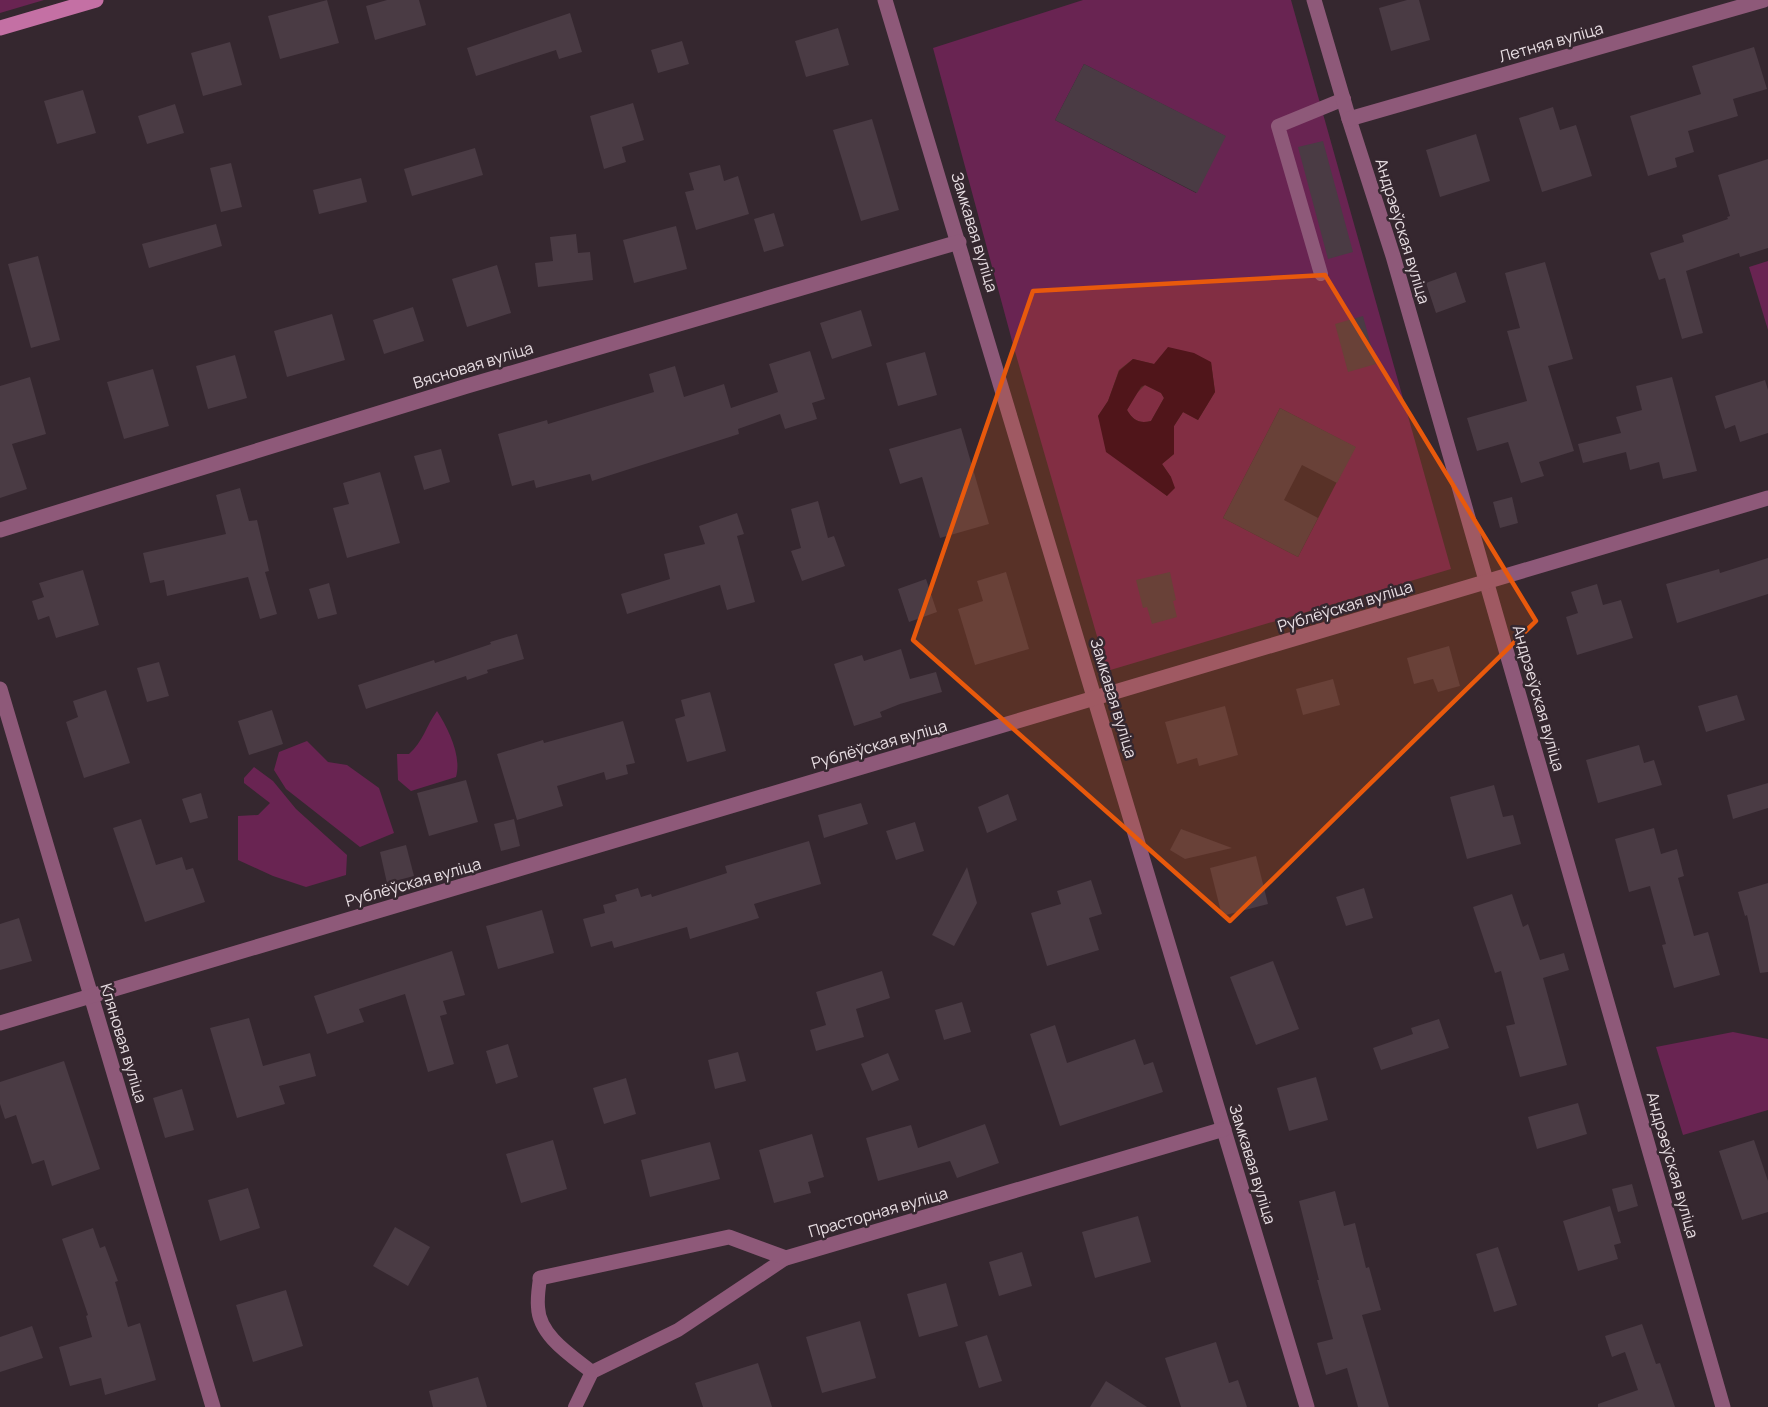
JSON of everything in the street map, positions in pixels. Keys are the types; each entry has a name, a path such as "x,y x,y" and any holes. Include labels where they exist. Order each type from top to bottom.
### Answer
{"street":[{"path":"0,28 96,0"},
{"name":"Замкавая вуліца","path":"885,0 1307,1407"},
{"name":"Андрэеўская вуліца","path":"1314,0 1393,256 1724,1407"},
{"name":"Летняя вуліца","path":"1349,119 1764,0"},
{"name":"Вясновая вуліца","path":"0,530 467,386 959,242"},
{"name":"Рублёўская вуліца","path":"0,1023 1768,498"},
{"name":"Кляновая вуліца","path":"0,689 213,1407"},
{"name":"Прасторная вуліца","path":"786,1258 1224,1129"},
{"path":"540,1278 729,1237 786,1258"}],"lane":[{"path":"1321,274 1278,126 1344,99"},
{"path":"574,1407 592,1372 678,1330 786,1258"},
{"path":"540,1278 538,1308 542,1323 555,1342 592,1372"}],"highlighted area":[{"path":"1325,275 1536,621 1230,921 913,640 1033,291"}],"shaded area":[{"path":"0,0 44,0 0,13"},
{"path":"1083,0 1291,0 1451,569 1107,671 1014,348 933,48","holes":["1084,64 1225,136 1196,193 1055,120","1133,359 1154,364 1211,362 1215,392 1198,420 1183,412 1174,426 1174,454 1162,464 1171,477 1167,496 1133,470 1098,416 1108,401 1119,370","1280,408 1355,447 1298,557 1223,518"]},
{"path":"1768,261 1768,330 1749,267"},
{"path":"1168,347 1194,353 1211,362 1215,392 1198,420 1183,412 1174,426 1174,454 1162,464 1175,488 1167,496 1106,452 1098,416 1108,401 1119,371 1133,359 1154,364","holes":["1145,385 1161,393 1164,398 1151,421 1137,420 1127,410 1141,387"]},
{"path":"1145,385 1161,393 1164,398 1151,421 1143,422 1134,419 1127,410 1135,395"},
{"path":"437,711 456,751 456,777 411,791 398,780 397,754 409,754 414,749"},
{"path":"307,741 328,762 347,765 379,788 394,833 360,847 286,789 274,770 279,752"},
{"path":"254,767 273,781 296,809 347,855 346,875 306,887 273,876 238,860 238,816 258,815 270,803 244,783 244,778"},
{"path":"1733,1032 1768,1039 1768,1110 1683,1135 1656,1047"}],"building":[{"path":"327,0 339,43 280,59 268,16"},
{"path":"387,0 419,0 426,25 375,40 366,6"},
{"path":"1407,0 1419,0 1430,40 1391,51 1379,8"},
{"path":"570,13 582,52 559,59 556,50 476,76 467,48"},
{"path":"838,28 849,65 806,77 795,41"},
{"path":"682,41 689,64 658,73 651,50"},
{"path":"230,42 242,85 203,96 191,53"},
{"path":"1754,47 1767,89 1733,99 1738,116 1688,131 1694,152 1675,158 1677,167 1648,176 1630,116 1701,94 1692,66"},
{"path":"1084,64 1226,136 1197,193 1055,120"},
{"path":"83,90 96,133 57,144 44,101"},
{"path":"633,103 644,140 622,147 626,162 604,169 590,116"},
{"path":"175,104 184,133 147,144 138,116"},
{"path":"1553,107 1560,130 1576,125 1592,176 1542,192 1519,118"},
{"path":"872,119 899,210 861,221 833,130"},
{"path":"1476,134 1490,181 1440,197 1426,150"},
{"path":"1323,141 1353,252 1328,259 1298,147"},
{"path":"475,148 483,175 412,196 404,169"},
{"path":"1768,159 1768,248 1740,257 1739,253 1686,271 1703,333 1682,339 1665,278 1659,280 1650,253 1684,242 1682,235 1728,219 1727,217 1730,216 1718,175"},
{"path":"231,163 242,207 221,212 210,168"},
{"path":"720,165 724,181 738,176 749,214 696,230 685,192 694,190 689,173"},
{"path":"361,178 367,202 319,214 313,190"},
{"path":"774,213 784,246 764,252 754,219"},
{"path":"216,224 222,246 149,268 142,244"},
{"path":"676,226 687,269 634,283 623,240"},
{"path":"576,234 578,253 590,252 593,280 538,287 535,263 553,261 550,237"},
{"path":"38,256 60,340 31,348 8,264"},
{"path":"1545,262 1573,359 1548,366 1574,451 1539,462 1544,476 1521,483 1508,442 1477,451 1467,418 1527,401 1507,331 1520,328 1505,273"},
{"path":"497,265 511,313 467,327 452,279"},
{"path":"1456,272 1466,302 1436,313 1426,283"},
{"path":"413,307 424,341 384,354 373,320"},
{"path":"861,310 872,346 832,359 820,323"},
{"path":"332,314 345,360 287,377 274,331"},
{"path":"1363,316 1376,364 1348,372 1335,324"},
{"path":"810,351 825,399 812,403 817,419 785,429 780,414 738,429 739,434 592,481 590,474 536,488 534,480 512,486 498,434 547,420 548,424 654,392 649,374 675,366 684,397 724,384 731,408 778,392 769,364"},
{"path":"925,352 937,395 898,406 886,363"},
{"path":"235,355 247,398 208,409 196,366"},
{"path":"153,369 169,426 124,439 107,382"},
{"path":"30,377 46,434 12,444 27,489 0,498 0,386"},
{"path":"1672,377 1697,471 1663,479 1659,462 1630,470 1626,452 1583,463 1578,444 1621,433 1616,417 1642,410 1636,386"},
{"path":"1765,380 1768,390 1768,433 1740,442 1735,425 1725,429 1715,396"},
{"path":"1280,408 1356,447 1337,483 1302,465 1284,500 1318,518 1298,557 1223,518"},
{"path":"961,428 989,524 940,538 922,477 900,484 889,449"},
{"path":"441,449 450,482 424,490 414,456"},
{"path":"380,472 400,543 347,558 333,508 349,504 343,483"},
{"path":"240,488 249,521 257,520 269,571 265,572 277,614 260,619 248,577 167,596 164,580 150,583 143,553 226,534 216,495"},
{"path":"1512,497 1518,523 1500,528 1493,502"},
{"path":"818,501 828,538 834,536 845,566 802,581 791,551 801,548 791,509"},
{"path":"737,513 744,534 737,536 755,602 727,610 720,585 627,614 621,594 670,579 664,554 705,544 699,526"},
{"path":"1768,558 1768,594 1677,623 1666,584 1719,569 1720,573"},
{"path":"83,570 99,625 56,638 49,616 38,620 32,601 44,597 39,583"},
{"path":"1006,572 1029,649 975,665 958,609 983,601 977,581"},
{"path":"1170,572 1177,617 1152,624 1147,607 1143,608 1136,580"},
{"path":"926,579 937,612 909,622 898,589"},
{"path":"329,583 337,614 318,619 309,589"},
{"path":"1597,584 1603,605 1621,600 1633,638 1577,655 1566,617 1578,613 1571,592"},
{"path":"517,634 524,659 487,670 488,673 467,680 466,676 366,709 358,685 434,660 435,663"},
{"path":"1449,646 1460,686 1438,692 1433,679 1414,684 1407,658"},
{"path":"901,649 910,679 936,672 942,692 900,704 880,712 882,717 854,726 834,664 862,655 864,661"},
{"path":"159,662 169,696 147,702 137,668"},
{"path":"1333,679 1340,705 1303,715 1296,689"},
{"path":"106,690 130,763 84,778 66,722 78,717 73,701"},
{"path":"710,692 726,751 687,762 675,719 685,716 681,700"},
{"path":"1737,695 1745,720 1706,732 1698,706"},
{"path":"1225,706 1238,755 1199,766 1197,758 1177,764 1165,722"},
{"path":"272,710 283,744 249,755 238,721"},
{"path":"623,721 635,763 626,765 628,774 606,780 604,772 557,786 563,806 517,820 497,754 543,740 544,743"},
{"path":"1639,745 1644,763 1654,760 1662,785 1598,803 1586,760"},
{"path":"466,780 478,822 429,836 417,793"},
{"path":"1768,783 1768,808 1733,819 1727,795"},
{"path":"1494,785 1503,817 1513,815 1521,844 1467,859 1450,797"},
{"path":"201,793 208,818 190,823 182,799"},
{"path":"1008,794 1017,820 987,833 978,807"},
{"path":"861,803 868,824 824,838 818,815"},
{"path":"141,819 156,865 182,857 186,870 193,868 205,902 145,922 113,828"},
{"path":"514,819 520,846 501,851 494,824"},
{"path":"915,822 924,851 896,860 886,831"},
{"path":"1654,828 1661,854 1677,849 1684,876 1678,878 1694,936 1708,932 1720,975 1674,988 1662,945 1666,944 1650,886 1629,892 1615,839"},
{"path":"1181,829 1232,848 1185,859 1170,850"},
{"path":"809,841 821,884 754,904 759,918 690,939 687,927 614,948 612,941 591,947 583,919 605,913 603,905 617,901 615,895 638,888 641,897 651,894 652,897 727,873 725,866"},
{"path":"406,845 414,876 387,883 380,852"},
{"path":"1256,856 1268,904 1222,916 1210,868"},
{"path":"967,867 977,903 954,946 932,935"},
{"path":"1091,880 1102,914 1089,918 1099,950 1047,966 1031,913 1061,904 1057,891"},
{"path":"1768,883 1768,972 1760,973 1747,915 1745,916 1738,892"},
{"path":"1364,888 1373,918 1346,926 1336,897"},
{"path":"1512,894 1523,927 1528,924 1540,960 1564,953 1569,970 1543,978 1567,1065 1520,1077 1506,1026 1515,1024 1501,971 1495,973 1473,907"},
{"path":"542,910 554,953 498,969 486,926"},
{"path":"19,918 32,961 0,970 0,924"},
{"path":"452,951 465,995 443,1001 447,1014 440,1016 454,1064 428,1072 405,994 359,1009 364,1022 327,1034 314,996"},
{"path":"1273,961 1299,1029 1256,1045 1230,977"},
{"path":"882,971 890,998 856,1009 864,1037 816,1051 810,1030 826,1025 816,992"},
{"path":"962,1002 971,1032 944,1040 935,1010"},
{"path":"249,1018 263,1066 310,1053 316,1076 279,1086 285,1104 237,1118 210,1028"},
{"path":"1439,1019 1449,1048 1381,1070 1373,1048 1413,1034 1411,1028"},
{"path":"1055,1025 1067,1063 1135,1039 1144,1065 1153,1062 1163,1092 1060,1126 1030,1034"},
{"path":"508,1044 518,1077 496,1084 486,1051"},
{"path":"738,1052 746,1081 715,1089 708,1060"},
{"path":"888,1053 899,1080 872,1091 861,1064"},
{"path":"64,1061 100,1169 52,1186 44,1160 32,1164 16,1115 5,1119 0,1104 0,1082"},
{"path":"1316,1077 1328,1120 1289,1131 1277,1088"},
{"path":"626,1078 636,1114 604,1124 593,1088"},
{"path":"182,1089 194,1130 165,1138 153,1098"},
{"path":"1578,1103 1587,1134 1537,1149 1528,1117"},
{"path":"985,1124 999,1163 957,1178 950,1161 878,1181 866,1138 911,1125 918,1148"},
{"path":"812,1134 824,1177 808,1182 811,1193 774,1203 759,1150"},
{"path":"553,1140 567,1189 521,1203 506,1154"},
{"path":"1754,1140 1768,1181 1768,1212 1742,1220 1719,1151"},
{"path":"710,1142 720,1179 650,1197 641,1160"},
{"path":"1632,1184 1638,1206 1618,1212 1612,1189"},
{"path":"248,1188 260,1228 220,1241 208,1200"},
{"path":"1335,1191 1344,1226 1355,1223 1366,1268 1369,1267 1381,1310 1362,1315 1389,1407 1358,1407 1347,1368 1326,1375 1317,1343 1333,1339 1299,1201"},
{"path":"1610,1206 1621,1243 1614,1245 1618,1259 1578,1271 1563,1221"},
{"path":"1138,1216 1151,1262 1095,1278 1082,1232"},
{"path":"395,1227 430,1247 408,1286 373,1266"},
{"path":"93,1228 100,1248 105,1246 118,1281 115,1282 128,1327 140,1323 156,1380 105,1395 101,1378 70,1386 59,1347 92,1337 86,1316 88,1315 62,1239"},
{"path":"1498,1247 1517,1305 1494,1312 1476,1254"},
{"path":"1022,1252 1032,1286 999,1296 989,1262"},
{"path":"946,1283 958,1326 919,1337 907,1294"},
{"path":"286,1290 303,1346 253,1362 236,1305"},
{"path":"860,1321 876,1378 822,1393 806,1337"},
{"path":"1642,1324 1656,1364 1660,1363 1675,1407 1598,1407 1598,1404 1638,1390 1625,1352 1612,1357 1605,1336"},
{"path":"32,1326 43,1358 0,1372 0,1337"},
{"path":"987,1335 1002,1381 979,1388 965,1342"},
{"path":"1216,1342 1229,1383 1238,1380 1247,1407 1181,1407 1165,1358"},
{"path":"758,1363 772,1407 703,1407 695,1383"},
{"path":"478,1377 487,1407 433,1407 429,1391"},
{"path":"1106,1381 1147,1407 1090,1407"}]}
